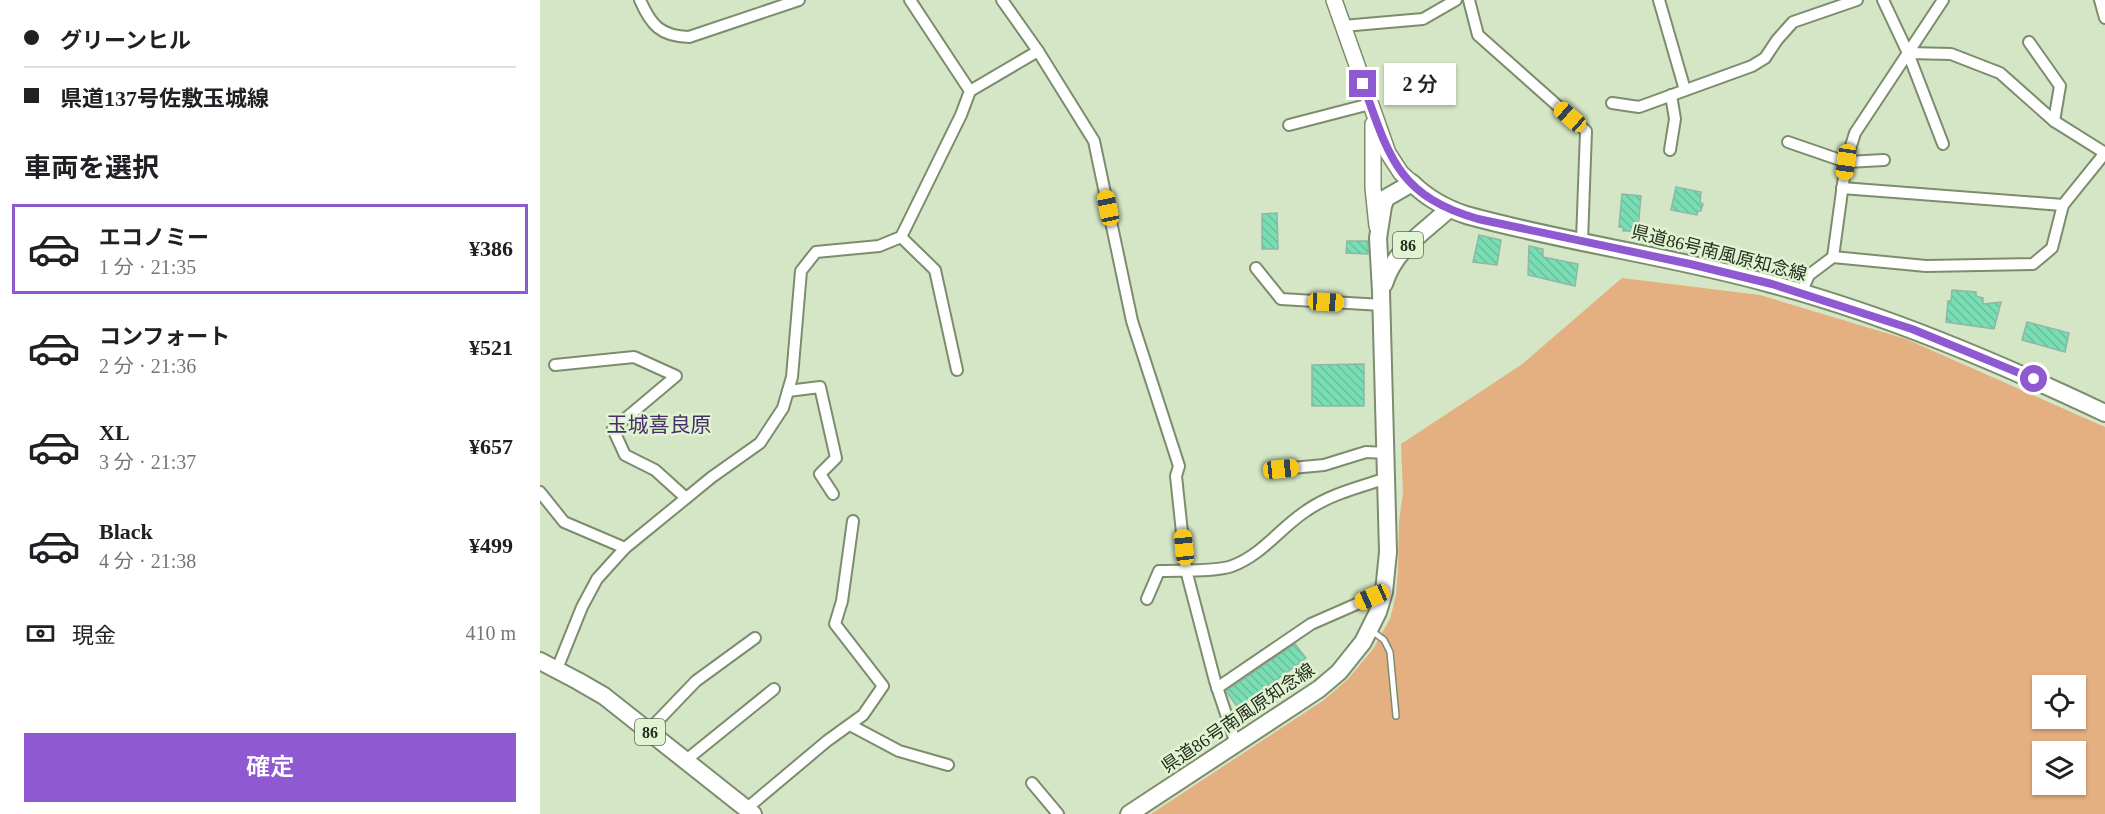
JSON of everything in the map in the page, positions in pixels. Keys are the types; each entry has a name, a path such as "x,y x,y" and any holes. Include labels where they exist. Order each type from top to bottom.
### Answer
{"main road":[{"path":"1334,0 1372,110 1394,163 1412,183"},
{"path":"1372,110 1373,182 1378,238"},
{"name":"県道86号南風原知念線","path":"1129,814 1319,689 1356,654 1371,630 1384,592 1388,552 1382,298 1378,238 1386,198 1412,183 1426,196 1449,209 1478,219 1690,264 1801,293 1912,329 2034,379 2105,412"},
{"name":"県道86号南風原知念線","path":"1382,298 1389,269 1400,253 1449,209"},
{"name":"86","path":"540,662 604,696 750,811"}],"street":[{"path":"640,0 649,21 662,31 674,37 689,37 799,0"},
{"path":"910,0 970,91"},
{"path":"1002,0 1038,51 1094,141 1132,321 1179,466 1176,476 1186,570 1217,688 1236,744"},
{"path":"1343,26 1424,20 1456,0"},
{"path":"1469,0 1478,35 1586,131 1582,241"},
{"path":"1659,0 1685,90"},
{"path":"1612,103 1639,107 1752,66 1765,58 1793,22 1857,0"},
{"path":"1883,0 1908,54 1943,144"},
{"path":"1833,257 1846,162 1855,133 1942,0"},
{"path":"2100,0 2105,18"},
{"path":"2028,42 2060,86 2054,122"},
{"path":"556,669 582,607 597,579 624,548 760,443 783,408 792,377 801,271 816,252 879,246 901,237 961,115 970,91 1038,51"},
{"path":"1801,293 1809,275 1833,257 1926,266 2033,264 2052,248 2063,205 2105,153 2054,122 2000,73 1951,54 1908,54"},
{"path":"1670,150 1675,119 1671,95"},
{"path":"1289,125 1372,110"},
{"path":"1788,142 1846,162 1884,160"},
{"path":"1842,188 2063,205"},
{"path":"901,237 934,270 957,370"},
{"path":"1256,268 1281,299 1382,298"},
{"path":"555,365 634,357 676,376 613,429 625,455 655,470 686,498"},
{"path":"788,391 820,387 836,458 820,474 833,494"},
{"path":"1281,469 1324,465 1366,452 1386,453"},
{"path":"1148,598 1159,571 1230,567 1252,558 1279,531 1307,509 1334,495 1387,478"},
{"path":"540,492 564,522 624,548"},
{"path":"750,811 827,741 863,715 883,686 835,624 842,601 853,521"},
{"path":"1217,688 1311,624 1384,592"},
{"path":"648,731 696,681 755,638"},
{"path":"686,761 774,690"},
{"path":"850,725 899,751 948,765"},
{"path":"1032,783 1058,814"}],"lane":[{"path":"1371,630 1384,640 1390,652 1396,716"}],"shaded area":[{"path":"1622,278 1760,295 1906,339 2105,427 2105,814 1151,814 1324,700 1348,679 1373,649 1390,619 1396,595 1399,521 1403,494 1401,444 1521,365"}],"building":[{"path":"1676,187 1701,192 1700,202 1703,204 1697,215 1671,210"},
{"path":"1622,194 1641,196 1638,229 1633,228 1633,231 1623,231 1623,227 1619,227"},
{"path":"1277,213 1278,249 1262,249 1262,214"},
{"path":"1479,235 1501,240 1497,265 1473,262"},
{"path":"1347,241 1368,241 1368,254 1346,253"},
{"path":"1529,246 1543,249 1543,257 1578,264 1575,286 1528,275"},
{"path":"1952,290 1976,292 1976,296 1983,298 1983,304 2001,302 1994,329 1946,322 1948,301 1951,301"},
{"path":"2027,322 2069,333 2065,352 2022,340"},
{"path":"1364,364 1364,406 1312,406 1312,365"},
{"path":"1295,644 1306,658 1238,708 1226,691"}],"district":[{"name":"玉城喜良原","path":"659,425"}],"route":[{"path":"1363,84 1388,153 1394,163 1401,173 1426,196 1449,209 1478,219 1690,264 1772,284 1912,329 2034,379"}]}
